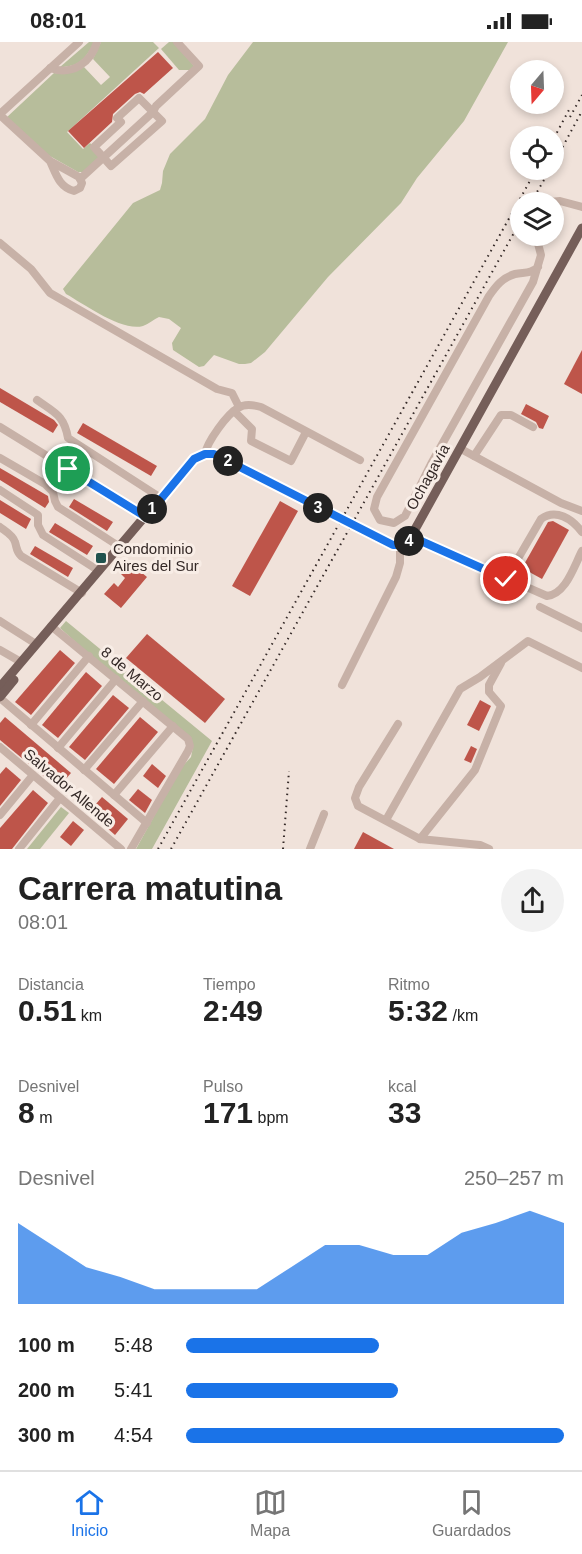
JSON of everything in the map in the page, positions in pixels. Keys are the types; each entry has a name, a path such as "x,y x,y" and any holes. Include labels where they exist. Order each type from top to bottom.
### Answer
{"main road":[{"name":"Ochagavía","path":"400,546 406,544 412,537 582,228"},
{"path":"0,698 99,571 194,459 205,454 218,456 362,530 400,546"},
{"path":"0,687 36,644 54,627"}],"street":[{"path":"50,161 65,189 74,191 80,188 82,183 73,173 50,161 0,114 79,42"},
{"path":"50,68 58,71 71,70 84,64 93,54 97,42"},
{"path":"80,180 199,66 177,42"},
{"path":"140,98 153,112 162,121 111,166 94,147 121,122 117,118 140,98"},
{"path":"564,202 582,207"},
{"path":"0,243 31,270 50,293 217,389 232,393 236,409 252,429 251,441 291,461 306,432"},
{"path":"538,267 530,273 511,275 502,279 489,296 376,497 374,509 380,520 394,523 405,516 431,464 533,282 538,267 541,255 539,246"},
{"path":"37,400 65,423 68,438 161,498"},
{"path":"205,454 209,441 236,409 248,405 258,406 360,460"},
{"path":"474,456 501,416 511,415 533,427"},
{"path":"0,427 146,517"},
{"path":"461,449 561,503 582,511"},
{"path":"0,458 45,484 53,492 58,507 120,547"},
{"path":"0,490 38,515 38,525 42,535 99,571"},
{"path":"506,579 541,519 549,514 556,514 576,524 582,532"},
{"path":"0,527 11,535 21,556 82,593"},
{"path":"412,537 547,596 555,595 563,588 582,551"},
{"path":"342,685 396,577 400,563 400,546"},
{"path":"540,607 582,628"},
{"path":"0,621 36,644"},
{"name":"8 de Marzo","path":"54,627 188,739 190,746 147,823"},
{"path":"386,820 460,689 528,641 582,668"},
{"path":"0,650 21,662"},
{"path":"31,725 89,656"},
{"path":"420,839 475,770 501,706 489,692 489,685 503,659"},
{"path":"58,748 116,679"},
{"path":"0,698 147,823 132,849"},
{"path":"84,770 143,701"},
{"path":"398,724 359,788 355,798 358,806 420,839 480,845 489,849"},
{"path":"114,795 173,726"},
{"name":"Salvador Allende","path":"0,747 121,849"},
{"path":"0,761 7,753"},
{"path":"0,815 33,775"},
{"path":"19,849 60,798"},
{"path":"310,849 324,814"}],"green space":[{"path":"89,42 95,42 81,60 67,67 60,67"},
{"path":"101,42 153,42 159,48 67,132 83,149 90,143 101,155 83,172 78,172 48,155 6,118 54,73 65,74 84,67 101,85 110,77 93,59"},
{"path":"169,42 173,42 195,67 190,70 179,70 161,49"},
{"path":"253,42 508,42 464,121 417,178 401,203 328,277 265,352 251,363 245,364 214,355 204,366 199,367 173,350 172,343 181,328 169,319 159,317 143,326 125,325 93,310 66,294 63,289 133,203 160,190 163,171 170,154 205,119 228,75"},
{"path":"66,621 212,741 152,849 136,849 180,769 191,757 193,747 60,628"},
{"path":"61,807 69,813 40,849 27,849"}],"building":[{"path":"158,52 173,68 144,94 140,92 135,94 113,114 112,122 84,148 68,131"},
{"path":"582,350 582,394 564,384"},
{"path":"0,388 54,420 58,425 53,433 0,402"},
{"path":"526,404 549,416 543,429 539,428 536,422 521,414"},
{"path":"83,423 157,466 151,476 77,433"},
{"path":"0,468 48,496 49,502 45,508 0,480"},
{"path":"74,499 113,522 107,531 69,507"},
{"path":"0,500 31,519 26,529 0,513"},
{"path":"280,501 298,511 250,596 232,586"},
{"path":"553,521 569,530 542,579 522,568 548,522"},
{"path":"55,523 93,546 87,555 49,532"},
{"path":"35,546 73,568 68,577 30,554"},
{"path":"130,563 147,577 121,608 104,594 114,583 118,587 125,578 121,574"},
{"path":"147,634 225,699 205,723 126,658"},
{"path":"60,650 75,663 31,715 15,702"},
{"path":"86,672 102,686 58,738 42,725"},
{"path":"113,695 129,708 85,760 69,747"},
{"path":"480,700 491,706 479,731 467,725"},
{"path":"5,717 71,773 58,788 0,740 0,723"},
{"path":"140,717 158,732 114,784 96,769"},
{"path":"471,746 477,749 471,763 464,760"},
{"path":"152,764 166,776 158,788 143,776"},
{"path":"6,767 21,780 0,806 0,774"},
{"path":"138,789 152,800 145,813 129,800"},
{"path":"33,790 48,803 12,849 0,849 0,828"},
{"path":"102,797 128,819 115,835 89,812"},
{"path":"73,821 84,830 71,846 60,837"},
{"path":"363,832 394,849 354,849"}],"railway":[{"path":"570,117 582,95"},
{"path":"560,126 570,108"},
{"path":"564,144 582,111"},
{"path":"158,849 530,180"},
{"path":"537,192 544,180"},
{"path":"171,849 510,240"},
{"path":"283,849 289,771"}],"place":[{"name":"Condominio Aires del Sur","path":"101,558"}],"route":[{"path":"68,469 146,517 194,459 201,455 214,454 393,545 403,545 412,537 506,579"}]}
